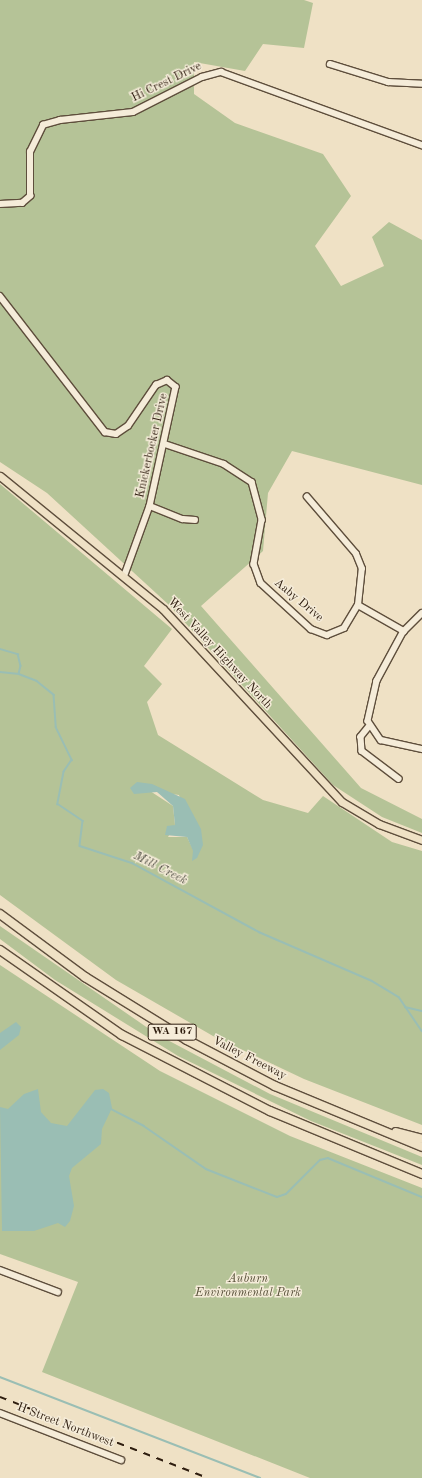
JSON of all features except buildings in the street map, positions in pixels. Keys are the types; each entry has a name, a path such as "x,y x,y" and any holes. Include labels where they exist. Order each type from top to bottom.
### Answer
{"highway":[{"name":"Valley Freeway","path":"0,914 86,977 187,1040 275,1086 360,1123 422,1147"},
{"name":"WA 167","path":"0,950 136,1042 270,1111 422,1174"},
{"path":"360,1123 422,1139"}],"main road":[{"name":"West Valley Highway North","path":"0,476 125,575 196,643 327,789 361,815 422,840"}],"street":[{"path":"330,64 388,82 422,84"},
{"name":"Hi Crest Drive","path":"0,204 22,203 30,196 30,152 43,125 60,120 133,112 202,77 221,72 422,145"},
{"name":"Knickerbocker Drive","path":"0,296 100,428 110,434 128,426 150,391 167,380 176,387 176,394 150,506 125,575"},
{"name":"Aaby Drive","path":"165,444 224,464 252,482 262,520 254,564 256,573 270,593 312,629 327,635 336,633 344,628 358,605 362,579 360,562 307,497"},
{"path":"150,506 183,519 195,520"},
{"path":"358,605 404,631"},
{"path":"399,779 362,752 361,737 369,727 368,712 382,670 404,631 422,613"},
{"path":"369,727 388,744 422,748"},
{"path":"0,1270 58,1292"},
{"name":"H Street Northwest","path":"0,1413 121,1460"}],"green space":[{"path":"0,0 304,0 313,3 304,48 263,44 245,71 194,62 194,94 235,123 323,154 351,196 315,246 341,286 384,266 372,237 389,222 422,240 422,485 292,451 268,493 263,551 201,606 361,788 422,819 422,833 382,817 333,785 169,605 47,493 0,462"},
{"path":"0,484 172,629 144,666 162,684 147,702 158,735 263,800 308,813 323,796 392,842 422,851 422,1125 304,1079 213,1036 116,980 0,895","holes":["150,791 179,795 197,858 187,837 168,837 175,825 173,806"]},
{"path":"0,926 158,1035 270,1094 422,1157 422,1165 311,1121 178,1056 55,980 0,939"},
{"name":"Auburn Environmental Park","path":"0,965 160,1071 290,1136 422,1188 422,1478 310,1478 42,1372 78,1282 0,1254"}],"water":[{"path":"137,782 152,784 185,799 201,829 203,845 197,858 192,861 193,851 187,837 165,835 167,826 175,825 173,806 157,792 134,794 130,788"},
{"path":"16,1022 21,1027 19,1035 0,1050 0,1033"},
{"path":"38,1089 41,1112 51,1123 67,1126 95,1090 103,1089 109,1093 112,1108 102,1129 101,1144 72,1168 69,1176 74,1206 70,1221 65,1227 58,1223 34,1231 2,1231 0,1107 8,1109 24,1094"}],"waterway":[{"name":"Mill Creek","path":"0,649 18,654 21,666 19,674 37,681 54,695 56,727 72,760 64,772 58,804 83,821 80,846 132,863 259,932 372,981 399,997 422,1031"},
{"path":"0,672 19,674"},
{"path":"405,1007 422,1011"},
{"path":"111,1109 144,1126 206,1169 277,1197 286,1194 320,1160 328,1158 422,1197"},
{"path":"0,1377 260,1478"}],"railway":[{"path":"0,1397 208,1478"}]}
